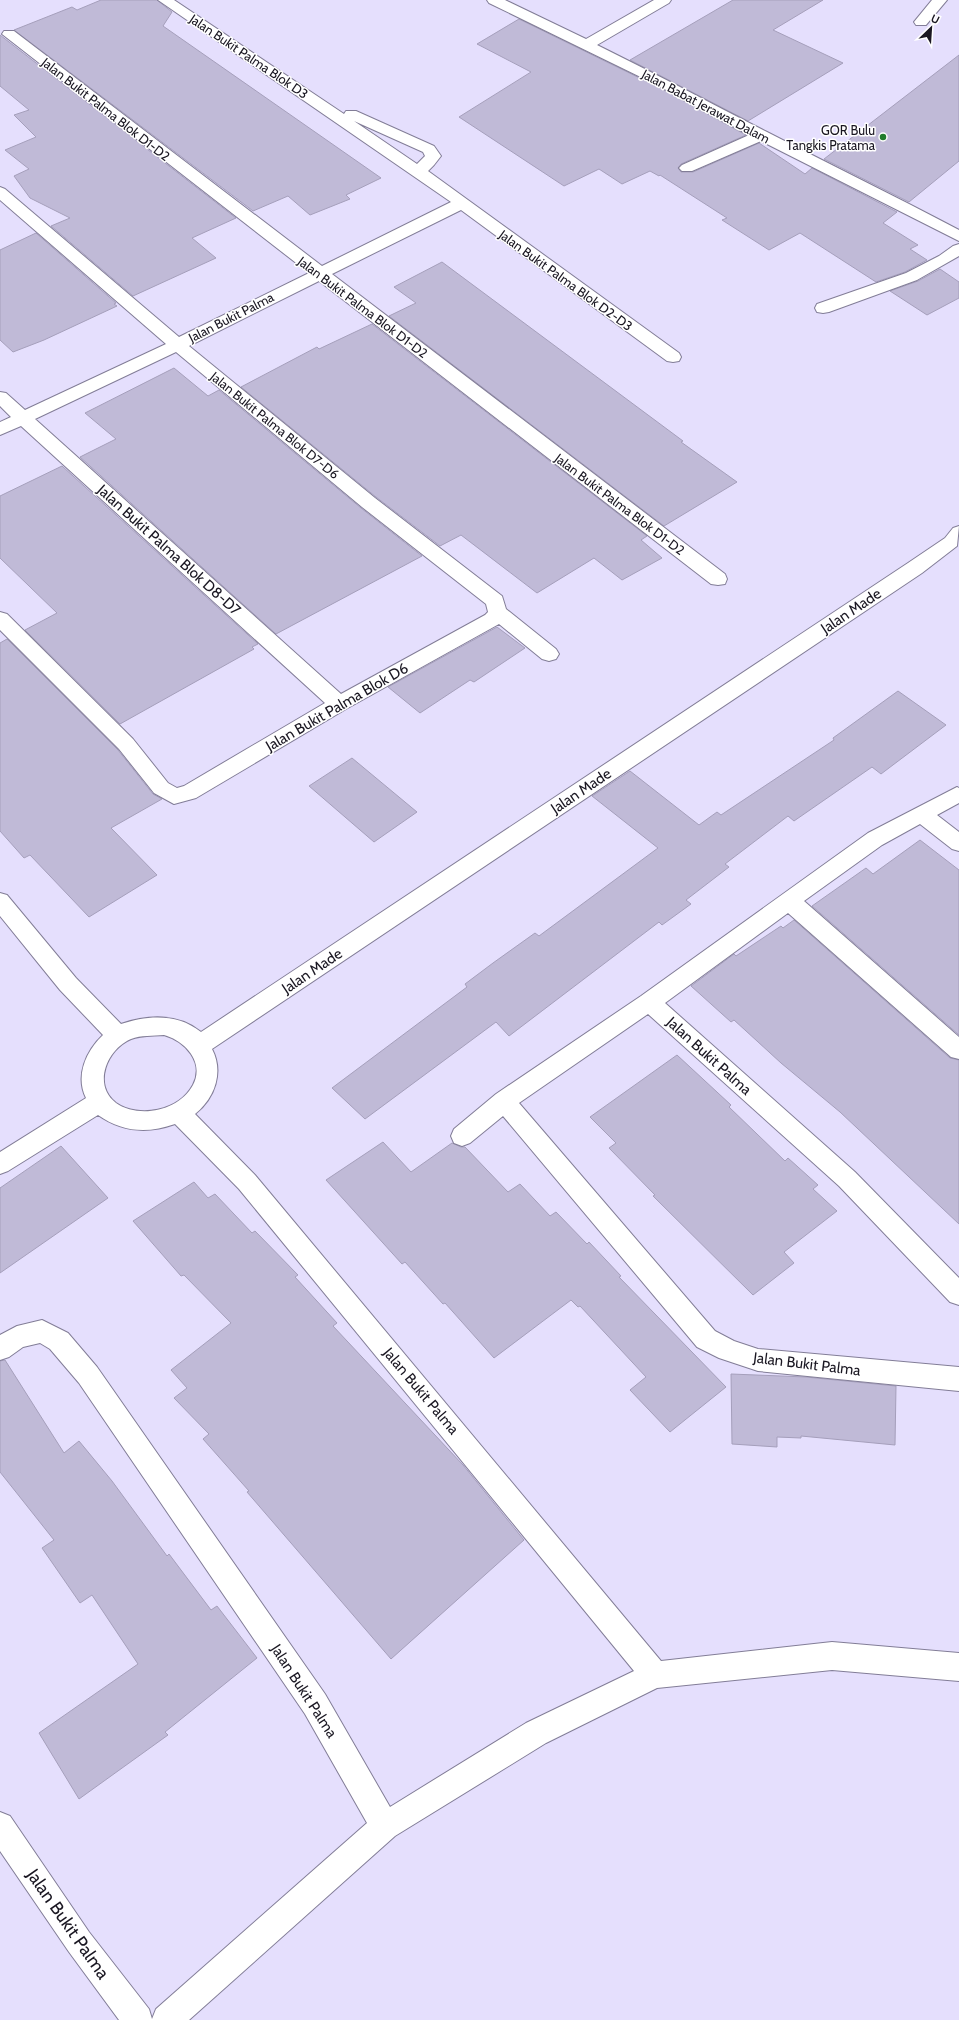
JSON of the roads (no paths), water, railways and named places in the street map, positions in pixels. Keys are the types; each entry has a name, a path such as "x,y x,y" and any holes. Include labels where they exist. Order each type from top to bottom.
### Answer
{"street":[{"name":"Jalan Bukit Palma Blok D3","path":"165,0 418,171 460,204"},
{"name":"Jalan Babat Jerawat Dalam","path":"494,0 662,82 761,135 865,186 959,236"},
{"path":"586,45 664,0"},
{"path":"921,22 940,0"},
{"name":"Jalan Bukit Palma Blok D1-D2","path":"9,34 718,578"},
{"name":"Jalan Bukit Palma Blok D3","path":"312,99 367,120 429,149 433,156 429,162 418,171"},
{"path":"687,168 761,135"},
{"name":"Jalan Bukit Palma Blok D7-D6","path":"0,192 177,344 432,553 495,601 497,612 549,654"},
{"name":"Jalan Bukit Palma","path":"0,429 177,344 460,204"},
{"name":"Jalan Bukit Palma Blok D2-D3","path":"460,204 673,357"},
{"path":"823,308 895,282 946,260 959,249"},
{"name":"Jalan Bukit Palma Blok D8-D7","path":"0,397 339,704"},
{"name":"Jalan Made","path":"200,1046 915,568 951,542 959,532"},
{"name":"Jalan Bukit Palma Blok D6","path":"0,619 126,744 161,788 174,796 189,793 339,704 492,620 497,612"},
{"path":"462,1136 504,1101 649,1002 788,900 875,839 957,796"},
{"path":"922,815 959,843"},
{"path":"788,900 959,1050"},
{"path":"0,901 68,984 117,1035"},
{"name":"Jalan Bukit Palma","path":"649,1002 847,1179 959,1294"},
{"path":"164,1026 185,1033 200,1046 207,1062 206,1082 196,1099 179,1114 158,1121 134,1122 114,1115 99,1102 91,1084 93,1065 104,1047 117,1035 142,1027 164,1026"},
{"name":"Jalan Bukit Palma","path":"504,1101 706,1339 728,1350 758,1360 959,1379"},
{"path":"0,1164 99,1102"},
{"name":"Jalan Bukit Palma","path":"179,1114 247,1182 655,1675"},
{"name":"Jalan Bukit Palma","path":"0,1349 17,1337 42,1331 59,1341 88,1375 315,1704 385,1826"},
{"path":"167,2020 385,1826 536,1733 655,1675 832,1656 959,1667"},
{"name":"Jalan Bukit Palma","path":"0,1826 79,1942 138,2020"}],"place":[{"name":"GOR Bulu Tangkis Pratama","path":"883,137"}]}
